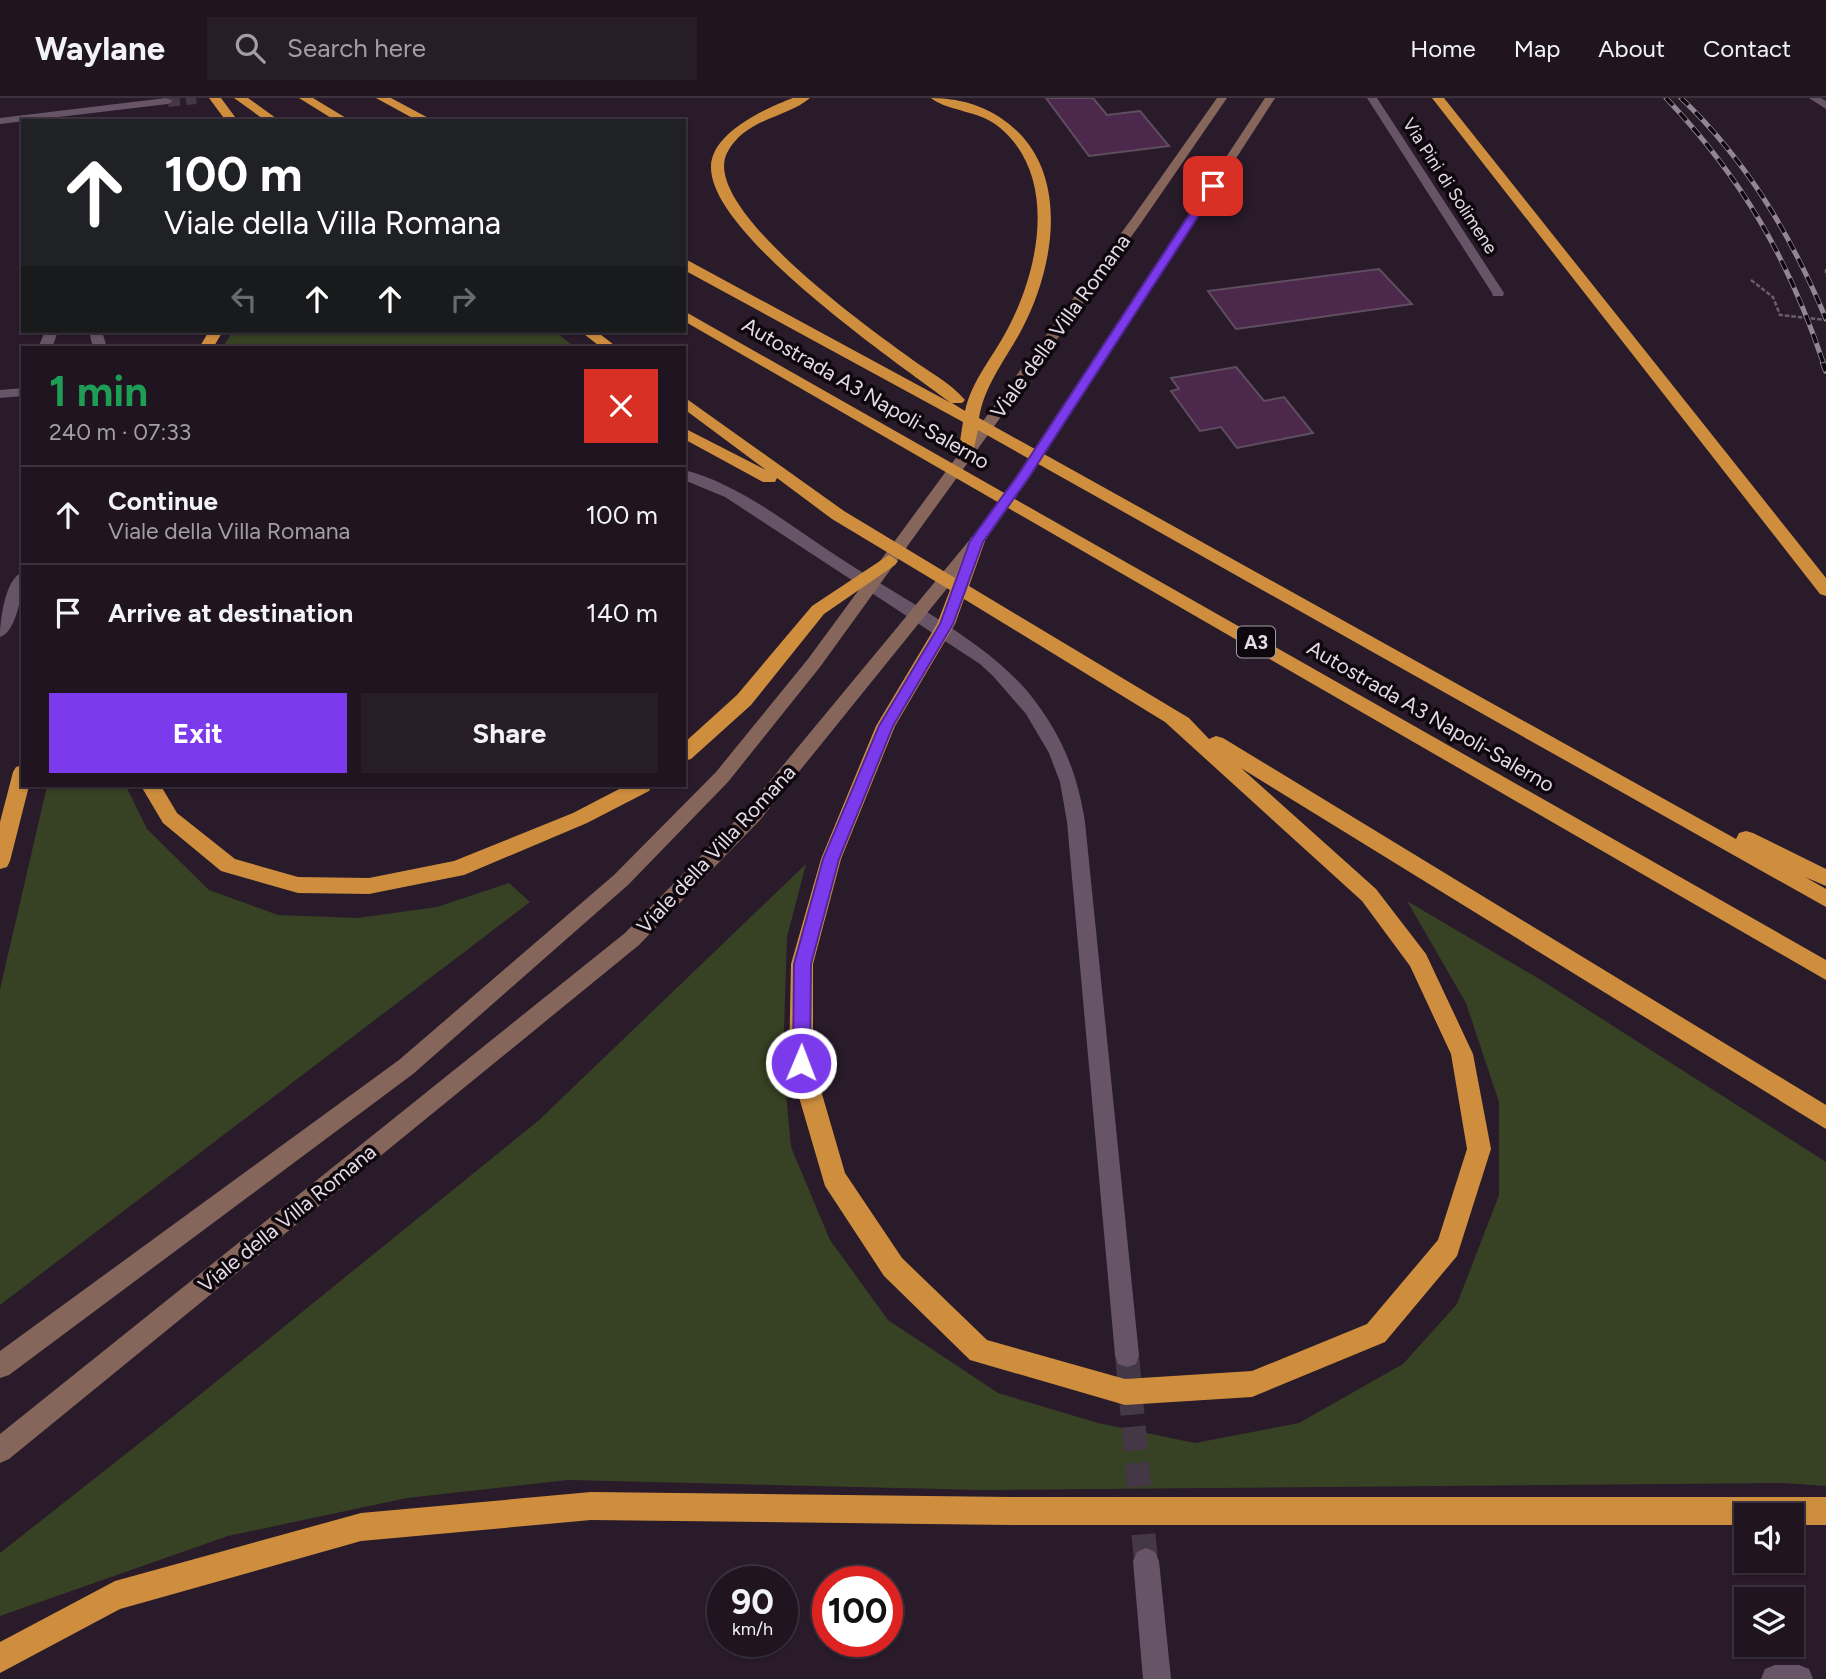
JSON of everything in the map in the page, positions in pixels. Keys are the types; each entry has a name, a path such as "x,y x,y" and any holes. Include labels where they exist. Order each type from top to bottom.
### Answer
{"highway":[{"path":"215,98 231,119"},
{"path":"240,98 271,119"},
{"path":"305,98 342,119"},
{"path":"382,98 424,119"},
{"path":"804,98 771,110 725,145 716,165 718,183 749,230 808,286 1008,440"},
{"path":"937,98 965,106 1004,124 1018,139 1032,161 1041,182 1046,207 1044,243 1031,288 1019,321 978,392 967,454"},
{"path":"1438,98 1826,590"},
{"name":"Autostrada A3 Napoli-Salerno","path":"686,265 1008,440 1826,899"},
{"name":"Autostrada A3 Napoli-Salerno","path":"686,316 1826,971"},
{"path":"590,333 608,346"},
{"path":"686,403 838,515"},
{"path":"686,434 838,515 1826,1118"},
{"path":"977,541 946,624 886,726 831,859 802,964 801,1063 834,1178 893,1267 979,1351 1125,1392 1252,1384 1376,1333 1448,1247 1479,1149 1462,1055 1418,960 1369,895 1171,716"},
{"path":"686,752 744,699 818,610 889,561"},
{"path":"1542,739 1826,878"},
{"path":"0,861 21,780"},
{"path":"152,787 170,818 228,865 298,885 369,887 457,869 580,818 640,787"},
{"path":"0,1658 115,1596 361,1527 591,1506 1010,1511 1826,1511"}],"main road":[{"name":"Viale della Villa Romana","path":"0,1366 406,1067 621,880 670,831 722,777 814,663 1137,220 1222,98"},
{"name":"Viale della Villa Romana","path":"0,1450 632,939 752,815 977,541 1030,465 1270,98"}],"street":[{"name":"Via Pini di Solimene","path":"1372,98 1498,293"},
{"path":"1814,98 1826,106"},
{"path":"0,121 168,101"},
{"path":"122,119 126,106"},
{"path":"0,394 21,392"},
{"path":"686,475 730,494 986,660 1007,678 1029,703 1060,758 1066,771 1076,822 1127,1355"},
{"path":"0,631 21,582"},
{"path":"1146,1561 1157,1679"},
{"path":"1774,1679 1799,1679"}],"path":[{"path":"1826,270 1826,276"},
{"path":"1751,280 1773,297 1780,315 1826,320"}],"green space":[{"path":"232,333 557,333 573,346 223,346"},
{"path":"47,787 126,787 147,829 209,890 278,915 357,918 437,907 509,883 530,902 0,1305 0,989"},
{"path":"806,864 787,937 783,1062 791,1147 830,1240 888,1320 998,1393 1098,1423 1195,1443 1299,1423 1403,1364 1457,1304 1499,1195 1499,1102 1466,1003 1407,901 1541,980 1826,1162 1826,1486 1784,1483 980,1490 568,1480 407,1498 228,1536 0,1616 0,1553 538,1121"}],"building":[{"path":"1046,98 1093,98 1107,115 1140,111 1169,146 1089,156"},
{"path":"1379,269 1412,304 1236,329 1208,291"},
{"path":"1236,367 1264,401 1284,397 1313,433 1237,448 1221,427 1200,431 1171,391 1179,389 1171,378"}],"tunnel":[{"path":"168,101 196,98"},
{"path":"1127,1355 1146,1561"}],"railway":[{"path":"1666,98 1718,159 1761,222 1795,290 1824,365"},
{"path":"1681,98 1705,122 1747,173 1798,258 1826,319"},
{"path":"1823,363 1826,371"}],"route":[{"path":"801,1063 802,964 831,859 886,726 946,624 977,541 1023,477 1213,186"}]}
